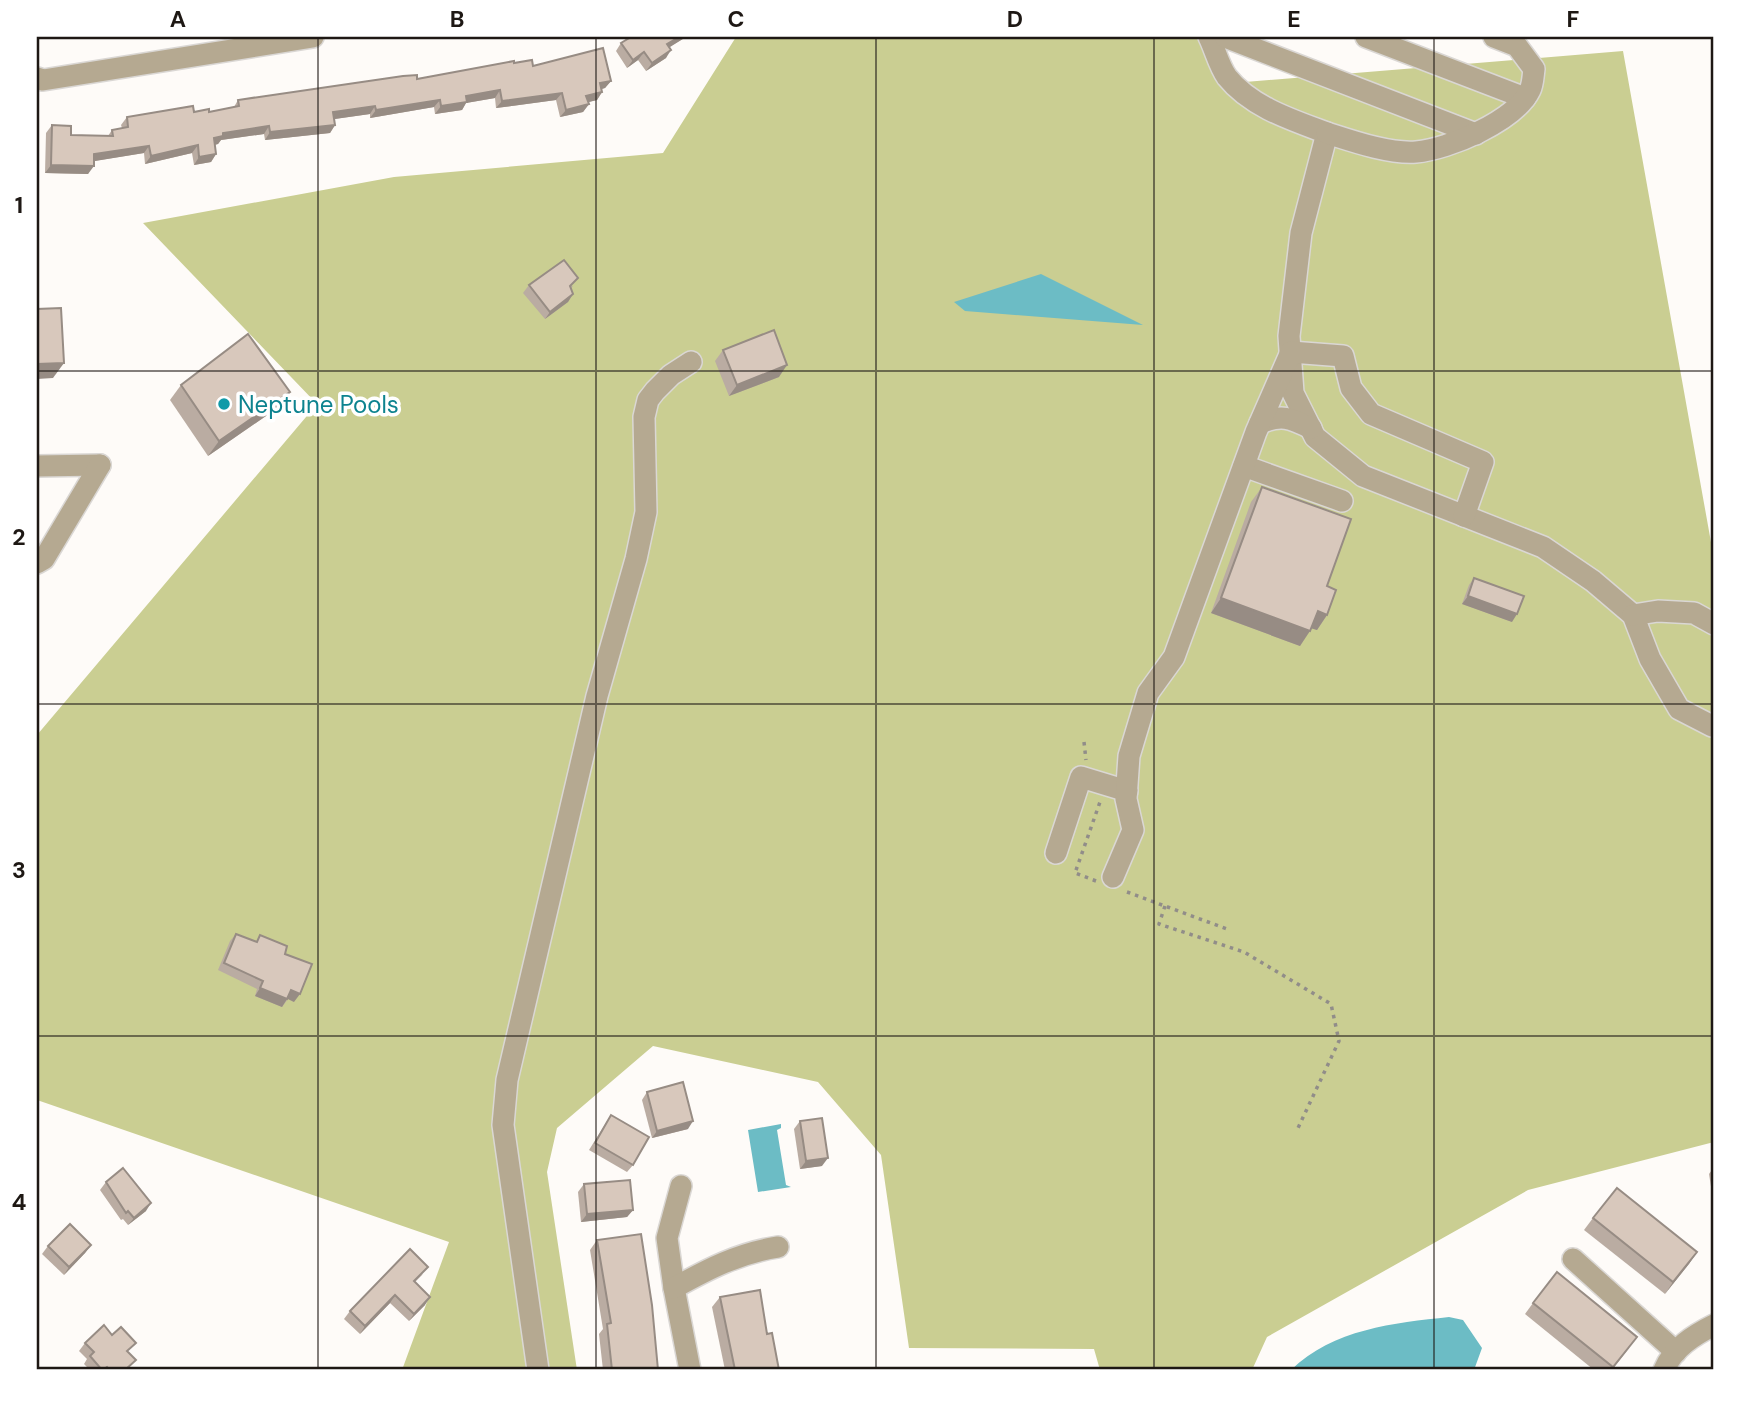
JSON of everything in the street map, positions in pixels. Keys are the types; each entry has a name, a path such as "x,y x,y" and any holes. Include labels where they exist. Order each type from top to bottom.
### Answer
{"street":[{"path":"37,78 43,80 313,37"},
{"path":"1209,37 1226,75 1245,95 1281,115 1327,133 1368,146 1415,152 1468,138 1516,110 1525,98 1531,89 1534,69 1517,46 1494,37"},
{"path":"1225,37 1476,134"},
{"path":"1366,37 1525,98"},
{"path":"1327,133 1301,233 1289,336 1293,393 1315,437 1363,476 1543,547 1593,581 1633,615 1650,659 1679,709 1712,726 1714,724"},
{"path":"1113,877 1133,830 1127,791 1129,756 1149,693 1174,657 1260,423 1290,352"},
{"path":"1290,352 1343,356 1351,388 1371,414 1483,463 1464,516"},
{"path":"538,1370 503,1125 506,1080 597,696 641,535 647,491 644,417 648,400 671,375 691,362"},
{"path":"1260,423 1276,416 1292,419 1311,428"},
{"path":"37,466 100,465 44,559 37,563"},
{"path":"1244,466 1342,501"},
{"path":"1633,615 1658,611 1694,613 1714,624"},
{"path":"1056,853 1081,777 1127,791"},
{"path":"681,1186 667,1238 690,1370"},
{"path":"674,1287 720,1263 752,1251 778,1247"},
{"path":"1573,1259 1676,1352"},
{"path":"1664,1370 1668,1359 1693,1336 1714,1325"}],"path":[{"path":"1165,906 1159,924 1244,952 1331,1004 1339,1041 1298,1128"}],"green space":[{"path":"736,37 1205,37 1221,84 1623,51 1714,559 1714,1142 1528,1190 1267,1337 1252,1370 1100,1370 1094,1349 909,1348 881,1155 818,1082 653,1046 557,1128 547,1172 577,1370 402,1370 449,1242 37,1100 37,735 317,404 143,223 394,177 663,153"}],"water":[{"path":"1041,274 1143,325 965,311 954,302"},
{"path":"781,1124 781,1128 777,1130 786,1185 791,1187 758,1192 748,1130"},
{"path":"1449,1317 1463,1320 1482,1348 1474,1370 1291,1370 1326,1345 1365,1330"}],"building":[{"path":"631,37 679,37 667,44 671,50 652,63 644,52 633,60 621,43"},
{"path":"603,48 611,81 600,83 602,92 586,96 589,104 566,110 562,93 502,101 500,90 466,96 467,102 441,106 440,100 376,110 375,106 333,112 335,125 270,132 269,126 223,133 223,136 214,138 216,154 199,157 198,145 151,156 149,146 94,154 94,166 51,165 52,125 71,126 71,135 113,136 112,130 128,127 127,117 193,106 194,112 209,109 209,112 239,106 238,100 403,76 417,75 417,79 514,61 532,60 533,66"},
{"path":"564,260 578,278 570,286 573,294 550,312 529,285"},
{"path":"61,308 64,363 37,364 37,309"},
{"path":"774,330 787,365 737,385 723,350"},
{"name":"Neptune Pools","path":"248,334 290,392 219,441 181,385"},
{"path":"1262,487 1351,519 1327,586 1336,590 1327,615 1318,611 1310,631 1221,598"},
{"path":"1474,578 1524,596 1517,614 1468,596"},
{"path":"236,934 257,942 260,935 287,946 285,954 312,964 300,994 291,990 287,999 260,988 263,981 224,963"},
{"path":"683,1082 693,1121 657,1131 647,1092"},
{"path":"611,1115 649,1137 633,1165 595,1143"},
{"path":"822,1118 828,1158 806,1161 800,1121"},
{"path":"123,1168 151,1203 134,1218 128,1211 126,1213 106,1182"},
{"path":"630,1180 633,1210 587,1214 584,1184"},
{"path":"1617,1188 1697,1252 1673,1282 1593,1218"},
{"path":"70,1224 91,1245 69,1267 48,1246"},
{"path":"641,1234 652,1305 658,1370 612,1370 607,1324 611,1323 597,1240"},
{"path":"410,1249 428,1267 414,1281 430,1297 414,1314 395,1295 365,1326 350,1311"},
{"path":"1557,1272 1637,1337 1613,1367 1533,1303"},
{"path":"760,1290 767,1334 772,1333 779,1370 735,1370 720,1297"},
{"path":"104,1325 112,1335 121,1327 136,1343 127,1351 136,1360 125,1370 110,1370 107,1367 102,1370 90,1356 94,1352 85,1343"}],"place":[{"name":"Neptune Pools","path":"224,404"}]}
